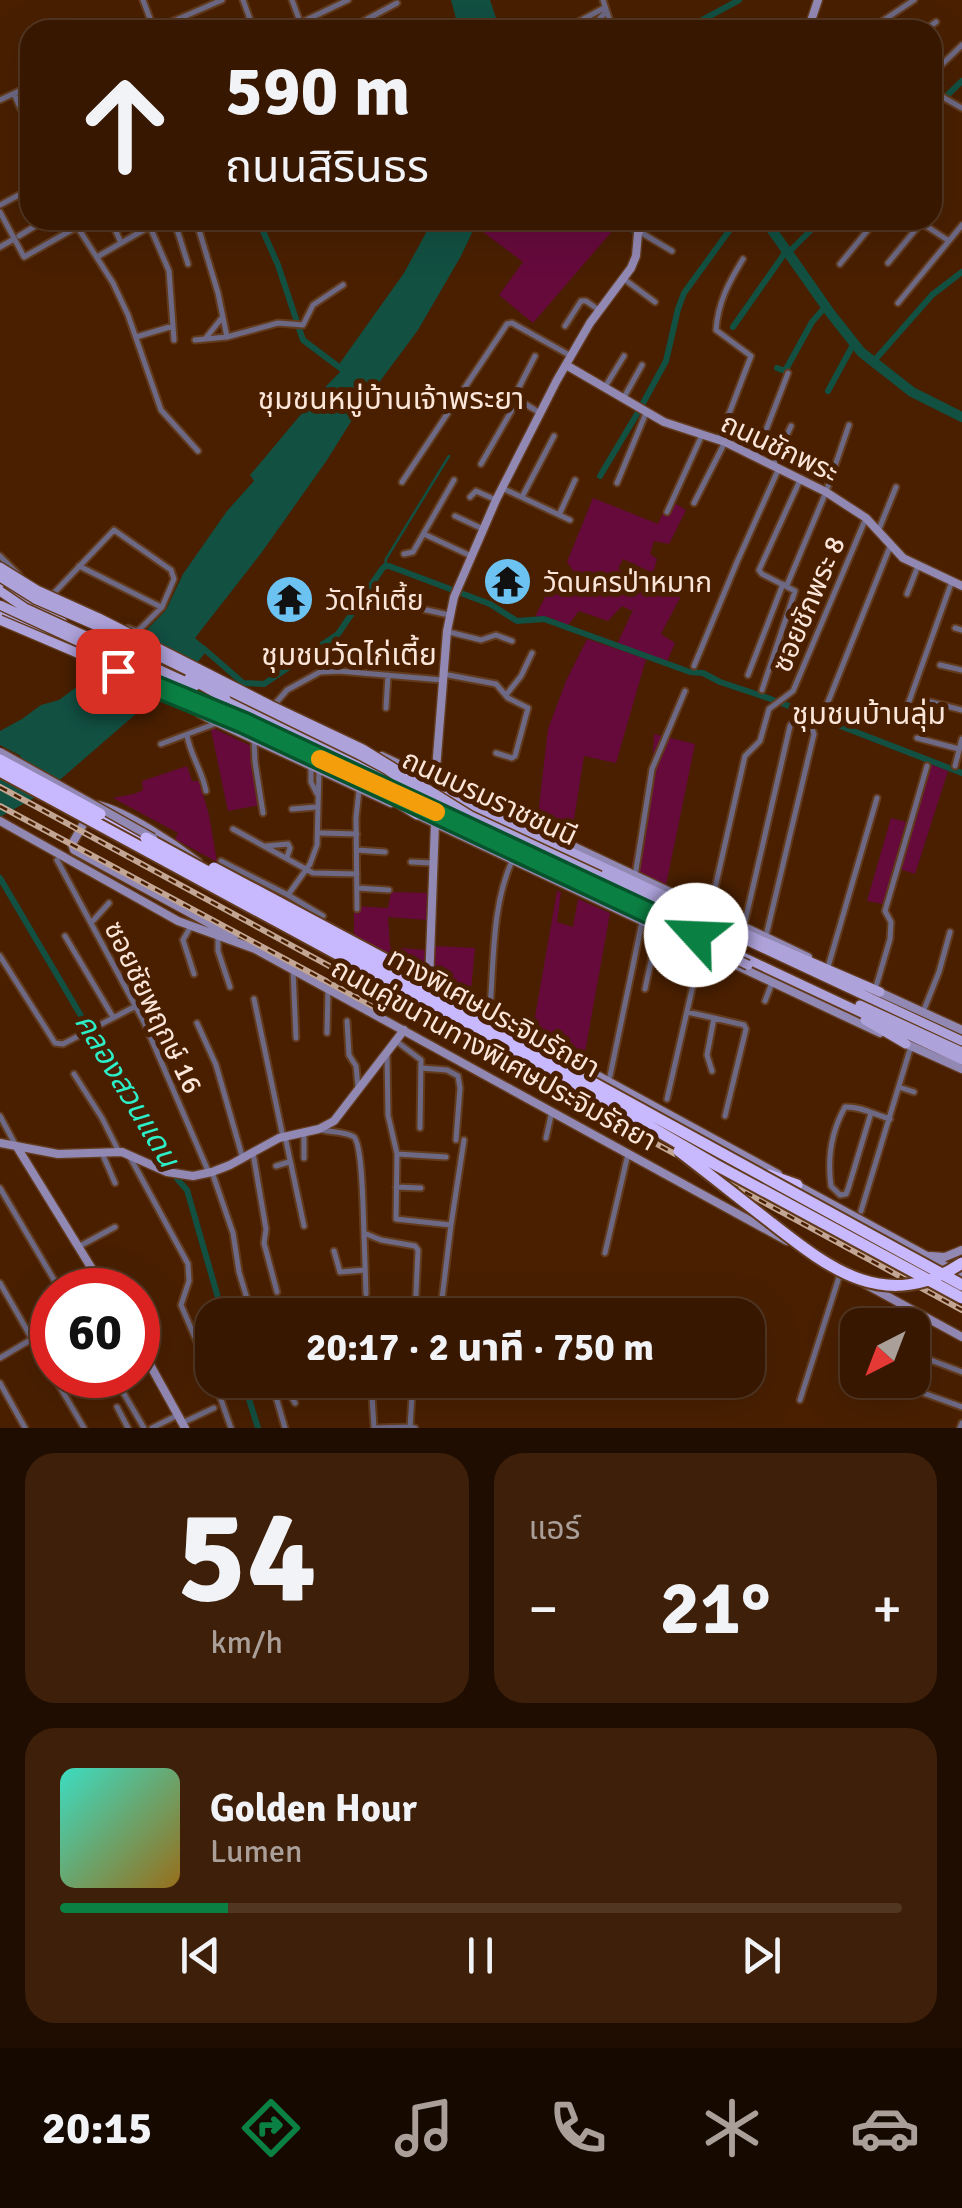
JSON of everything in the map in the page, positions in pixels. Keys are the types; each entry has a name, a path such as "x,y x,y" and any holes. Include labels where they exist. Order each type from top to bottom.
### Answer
{"highway":[{"name":"ทางพิเศษประจิมรัถยา","path":"0,760 962,1285"},
{"name":"ทางพิเศษประจิมรัถยา","path":"0,771 636,1113 716,1165 962,1298"},
{"path":"146,838 236,878 492,1018 544,1057 636,1113 797,1185"},
{"path":"636,1113 817,1259 844,1274 870,1282 924,1282 944,1275 960,1258"}],"main road":[{"path":"435,782 442,677 449,615 456,592 496,500 568,360 634,264 638,232"},
{"name":"ถนนชักพระ","path":"568,360 646,413 722,441 826,492 879,529 903,558 962,586"},
{"path":"0,567 37,590 350,742 471,816 962,1056"},
{"path":"0,585 96,625 360,754 516,856 874,1024 908,1045"},
{"path":"0,585 76,628 77,639 67,644 0,617"},
{"name":"ถนนบรมราชชนนี","path":"0,585 25,608 962,1043"},
{"name":"ถนนบรมราชชนนี","path":"0,606 188,692 318,766 350,773 962,1056"},
{"path":"0,617 50,643 244,723"},
{"path":"877,991 214,675 198,678 192,691 194,708 218,723 318,766 360,790 701,950 962,1068"},
{"name":"ถนนคู่ขนานทางพิเศษประจิมรัถยา","path":"0,752 178,852 237,892 426,992 531,1039 962,1275"},
{"path":"350,758 387,759"},
{"path":"350,773 417,815"},
{"path":"415,780 962,1030"},
{"path":"230,939 83,860 68,843 92,806 107,807 182,850 237,892"},
{"path":"453,815 962,1043"},
{"path":"256,949 74,850 72,844 86,817 102,819 235,895 426,992 435,824"},
{"name":"ถนนคู่ขนานทางพิเศษประจิมรัถยา","path":"0,821 134,898 191,926 256,949 962,1337"},
{"path":"0,1142 58,1154 124,1153 184,1176 210,1173 284,1137 320,1129 334,1121 404,1030"},
{"path":"17,1147 91,1268"},
{"path":"926,1255 960,1258"},
{"path":"160,1382 182,1422"}],"street":[{"path":"177,20 222,0"},
{"path":"313,20 348,0"},
{"path":"603,0 609,20"},
{"path":"884,20 914,0"},
{"path":"366,20 397,3"},
{"path":"583,20 605,10"},
{"path":"600,20 605,10"},
{"path":"942,64 962,45"},
{"path":"0,100 20,91"},
{"path":"14,94 20,107"},
{"path":"0,209 22,255 27,257 66,230"},
{"path":"898,303 962,225"},
{"path":"0,247 28,230"},
{"path":"79,230 112,283 161,410 198,450"},
{"path":"116,230 122,243"},
{"path":"96,258 139,230"},
{"path":"151,230 169,272 174,340"},
{"path":"177,230 188,264"},
{"path":"199,230 218,293 226,337"},
{"path":"840,264 868,230"},
{"path":"888,263 912,230"},
{"path":"932,230 949,242"},
{"path":"638,232 672,252"},
{"path":"694,503 722,441 751,356 716,330 723,294 744,259"},
{"path":"624,279 655,302"},
{"path":"195,340 226,337 278,323 301,326 315,302 342,285"},
{"path":"566,326 582,301 599,310"},
{"path":"205,339 221,319"},
{"path":"402,482 509,323 568,360"},
{"path":"136,337 173,326"},
{"path":"535,356 514,394 517,401 540,413"},
{"path":"604,388 624,356"},
{"path":"623,399 642,365"},
{"path":"756,456 788,374"},
{"path":"481,464 517,401"},
{"path":"617,483 646,413"},
{"path":"748,674 826,492 848,425"},
{"path":"694,666 791,426"},
{"path":"666,512 702,435"},
{"path":"522,497 554,436"},
{"path":"762,690 795,590 759,570 800,478"},
{"path":"404,554 413,552 454,480"},
{"path":"559,515 575,480"},
{"path":"879,529 896,487"},
{"path":"502,488 570,520"},
{"path":"470,497 476,491 496,500"},
{"path":"455,516 483,529"},
{"name":"ซอยชักพระ 8","path":"710,910 745,756 760,740 769,709 793,691 866,518"},
{"path":"0,556 35,586 136,631 162,607 174,579 171,570 114,530 53,594"},
{"path":"424,533 470,556"},
{"path":"824,712 891,544"},
{"path":"79,566 162,607"},
{"path":"907,594 918,566"},
{"path":"906,710 952,581"},
{"path":"422,609 449,615"},
{"path":"96,614 101,629"},
{"path":"67,644 90,650 101,629 114,622"},
{"path":"447,632 481,640 496,636 512,641"},
{"path":"506,695 532,653"},
{"path":"940,665 962,670"},
{"path":"275,704 288,690 320,672 491,682 526,706 528,713 514,758 496,753"},
{"path":"386,708 388,674"},
{"path":"636,876 652,769 685,691"},
{"path":"928,702 962,710"},
{"path":"744,926 790,726 800,721 811,726 814,734 764,939"},
{"path":"161,744 218,723"},
{"path":"187,735 206,790"},
{"path":"917,738 960,750"},
{"path":"955,766 962,738"},
{"path":"254,740 263,813"},
{"path":"288,896 314,856 318,766"},
{"path":"877,991 892,927 884,911 927,766"},
{"path":"356,910 360,790"},
{"path":"828,966 877,798"},
{"path":"292,809 317,807"},
{"path":"233,829 306,870 318,874 357,874"},
{"path":"318,833 356,834"},
{"path":"264,846 288,844 287,858"},
{"path":"357,850 385,852"},
{"name":"ซอยชัยพฤกษ์ 16","path":"58,860 136,1006 210,1173 232,1233 247,1298"},
{"path":"490,1008 498,907 512,860"},
{"path":"220,861 324,916"},
{"path":"410,862 433,864"},
{"path":"357,888 388,890"},
{"path":"91,923 109,903"},
{"path":"610,1076 642,922"},
{"path":"191,926 183,944 194,974"},
{"path":"645,989 658,929"},
{"path":"923,1012 950,932"},
{"path":"65,936 113,1017"},
{"path":"218,936 218,951 230,987"},
{"path":"667,1100 673,1091 701,950"},
{"path":"0,956 55,1043 63,1044 136,1006"},
{"path":"293,970 296,1038"},
{"path":"765,1001 772,983"},
{"path":"327,1033 328,989"},
{"path":"254,1000 304,1226"},
{"path":"686,1012 745,1027 724,1116"},
{"path":"712,1071 706,1056 714,1018"},
{"path":"347,1021 349,1055 356,1066 358,1087"},
{"path":"197,1023 214,1059 243,1159"},
{"path":"396,1041 420,1058 420,1128"},
{"path":"861,1211 908,1045"},
{"path":"387,1052 388,1115 397,1154 396,1220 451,1225"},
{"path":"421,1068 447,1070 458,1076 456,1140"},
{"path":"74,1074 188,1264 189,1282 181,1305 195,1337"},
{"path":"899,1087 914,1092"},
{"path":"872,1112 848,1189 840,1195 830,1186 828,1156 842,1113 848,1106 872,1112 890,1119"},
{"path":"546,1138 552,1112"},
{"path":"0,1116 17,1147"},
{"path":"320,1129 356,1140 362,1171 366,1294"},
{"path":"304,1132 304,1158"},
{"path":"442,1298 464,1140"},
{"path":"102,1153 115,1182"},
{"path":"253,1153 266,1229 264,1247 277,1292"},
{"path":"397,1154 446,1157"},
{"path":"606,1253 628,1154"},
{"path":"276,1166 290,1162"},
{"path":"396,1187 422,1188"},
{"path":"0,1188 47,1268"},
{"path":"78,1247 115,1227"},
{"path":"364,1233 417,1248 416,1298"},
{"path":"334,1251 340,1272 365,1270"},
{"path":"800,1400 841,1271"},
{"path":"0,1282 30,1335"},
{"path":"0,1358 30,1340"},
{"path":"930,1360 962,1372"},
{"path":"0,1383 25,1428"},
{"path":"930,1395 962,1407"},
{"path":"67,1398 84,1428"},
{"path":"128,1398 148,1428 182,1422 214,1408"},
{"path":"220,1398 231,1428"},
{"path":"277,1398 286,1428"},
{"path":"292,1398 295,1403"},
{"path":"372,1398 374,1428 413,1427 413,1398"},
{"path":"117,1407 128,1428"}],"shaded area":[{"path":"480,230 613,230 533,323 499,295 523,262"},
{"path":"593,498 658,524 669,500 686,510 669,544 654,541 650,554 657,559 653,573 623,559 618,569 647,585 652,576 683,592 661,634 675,643 667,662 617,644 635,606 632,611 622,606 608,621 579,611 568,625 546,616 535,617 553,581 571,588 577,576 567,562"},
{"path":"587,639 646,659 616,763 584,756 572,832 576,843 537,824 548,729"},
{"path":"213,728 253,747 260,805 228,811"},
{"path":"654,734 695,744 666,885 631,869"},
{"path":"931,764 948,771 915,874 900,869"},
{"path":"187,766 192,781 199,781 217,862 175,839 178,833 113,798 134,794 143,790 142,781"},
{"path":"891,818 906,822 883,904 867,901"},
{"path":"557,891 561,892 557,922 573,927 578,899 610,913 583,1063 568,1053 569,1040 552,1032 548,1042 532,1034"},
{"path":"391,892 427,893 428,920 388,917 390,947 425,950 424,984 354,947 354,906 388,908"},
{"path":"434,946 475,948 470,1000 433,979"}],"water":[{"path":"451,0 490,0 497,20 456,20"},
{"path":"428,230 473,230 418,330 262,552 195,638 208,649 169,699 156,700 137,713 41,794 0,817 0,769 21,756 0,745 0,731 107,671 166,610 183,574 227,511 254,481 250,475 340,372 340,363 404,273"}],"waterway":[{"path":"702,20 739,0"},
{"path":"942,100 962,81"},
{"path":"262,230 303,340 343,370"},
{"path":"629,230 634,233"},
{"path":"642,405 666,361 684,293 730,230"},
{"path":"772,230 861,352 912,392 962,417"},
{"path":"789,252 811,230"},
{"path":"733,327 787,250"},
{"path":"873,362 932,295 962,272"},
{"path":"777,368 785,371 812,322 826,306"},
{"path":"828,391 854,343"},
{"path":"600,476 637,414"},
{"path":"385,566 449,456"},
{"path":"203,648 243,683 264,684 338,634 382,569 389,566 490,604 517,621 544,619 690,672 703,673 962,773"},
{"name":"คลองสวนแดน","path":"0,878 187,1190 218,1298"},
{"name":"คลองสวนแดน","path":"249,1398 258,1428"}],"railway":[{"path":"0,787 962,1310"},
{"path":"0,806 382,1011"}],"slow traffic":[{"path":"320,759 436,812"}],"place":[{"name":"วัดนครป่าหมาก","path":"508,582"},
{"name":"วัดไก่เตี้ย","path":"290,600"}],"district":[{"name":"ชุมชนหมู่บ้านเจ้าพระยา","path":"391,399"},
{"name":"ชุมชนวัดไก่เตี้ย","path":"349,655"},
{"name":"ชุมชนบ้านลุ่ม","path":"869,714"}],"route":[{"path":"118,671 244,723 696,935"}]}
